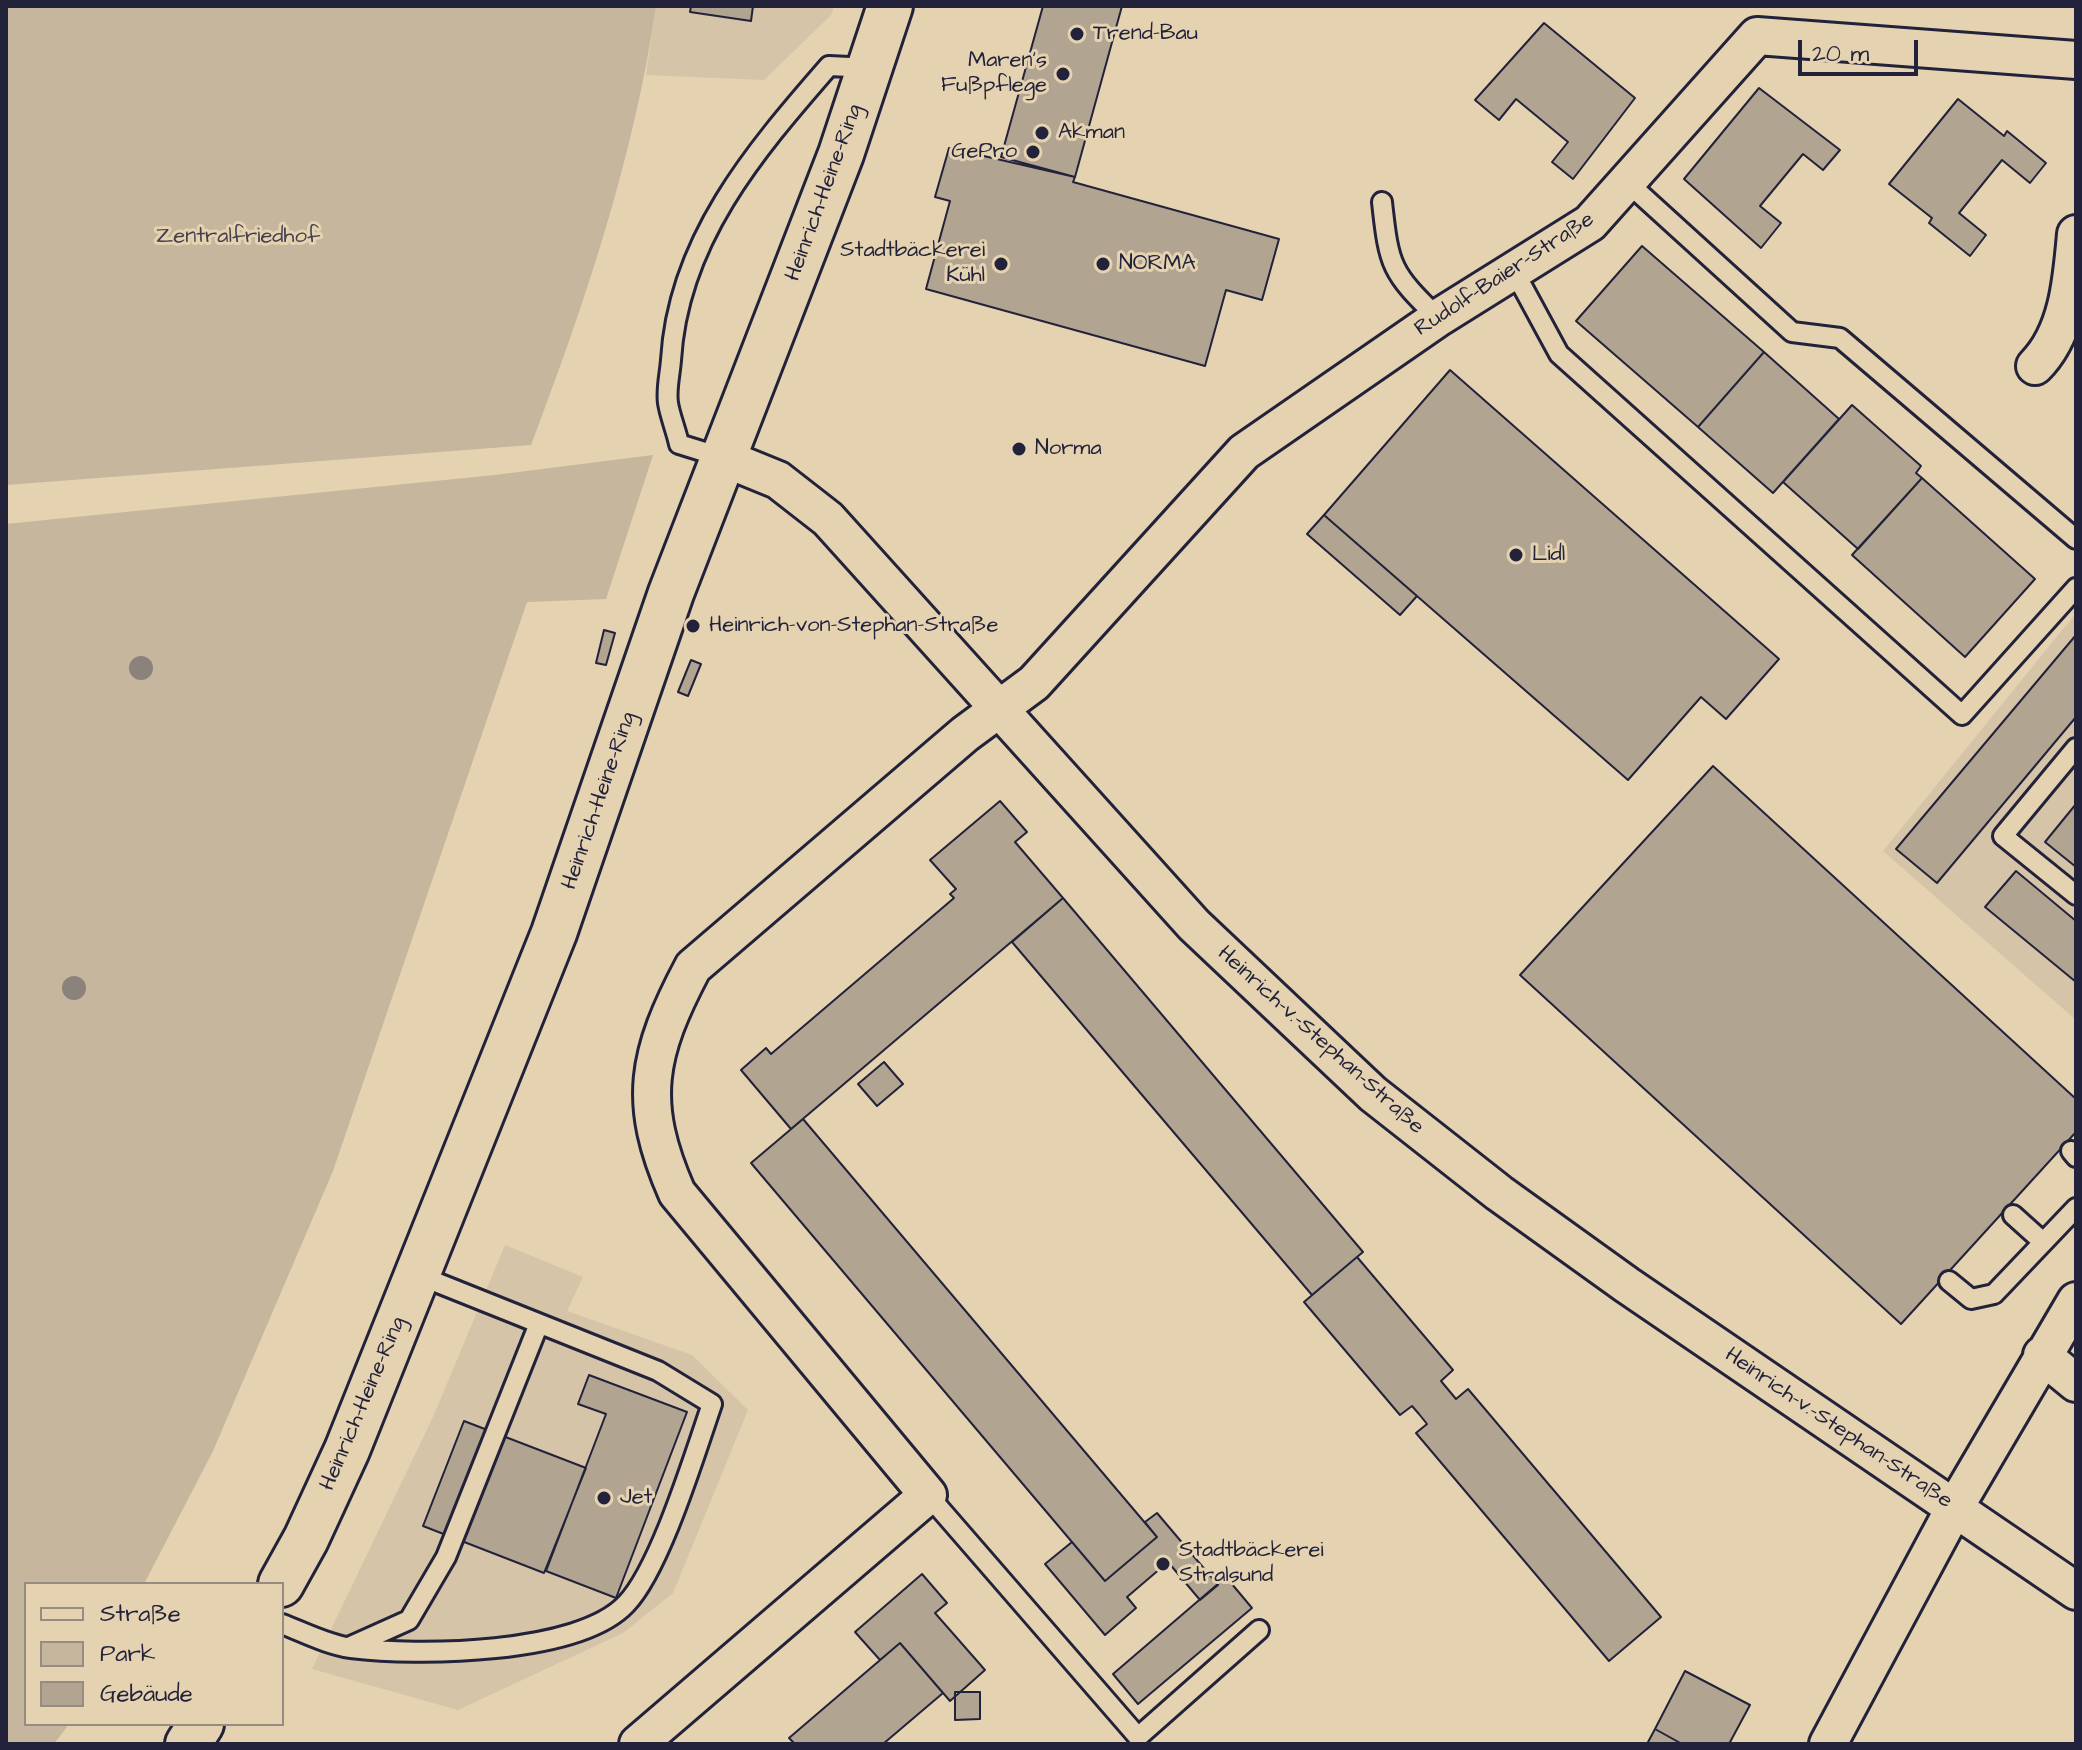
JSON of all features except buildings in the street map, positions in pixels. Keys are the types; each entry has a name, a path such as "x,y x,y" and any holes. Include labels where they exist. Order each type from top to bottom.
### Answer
{"main road":[{"name":"Heinrich-Heine-Ring","path":"282,1582 306,1539 347,1450 554,933 671,593 841,154 890,6"},
{"path":"188,1744 200,1726"}],"street":[{"name":"Rudolf-Baier-Straße","path":"1000,709 1034,683 1244,452 1438,318 1590,223 1757,36 2076,60"},
{"path":"2035,366 2053,349 2061,326 2076,234"},
{"name":"Heinrich-v.-Stephan-Straße","path":"724,458 778,480 828,519 1194,925 1373,1094 1499,1193 1627,1285 2076,1591"},
{"path":"638,1744 928,1495 677,1193 659,1153 651,1108 654,1060 670,1010 693,967 965,734 1000,709"},
{"path":"1828,1744 1955,1507 2076,1301"},
{"path":"2042,1355 2076,1383"}],"lane":[{"path":"724,458 679,444 668,401 672,334 690,261 725,197 750,161 829,66 870,68"},
{"path":"1627,182 1792,332 1840,338 2076,539"},
{"path":"1382,202 1386,249 1402,283 1438,318"},
{"path":"1514,271 1559,354 1962,715 2076,588"},
{"path":"2076,748 2003,836 2076,895"},
{"path":"1949,1281 1971,1299 1994,1294 2075,1210"},
{"path":"2013,1215 2043,1242"},
{"path":"284,1625 348,1647 453,1652 534,1642 588,1628 626,1604 655,1557 712,1404 658,1371 538,1326 418,1275"},
{"path":"348,1647 409,1620 446,1557 538,1326"},
{"path":"928,1495 1138,1737 1259,1630"}],"shaded area":[{"path":"656,6 834,6 831,15 764,80 646,75"},
{"path":"2076,613 2076,1020 1883,851"},
{"path":"505,1245 583,1277 567,1311 692,1355 748,1410 673,1593 623,1633 458,1710 312,1669 433,1417"}],"green space":[{"name":"Zentralfriedhof","path":"6,6 656,6 635,118 606,229 531,445 6,485"},
{"path":"653,455 606,599 527,602 333,1171 213,1451 145,1582 24,1582 24,1726 68,1726 54,1744 6,1744 6,524 495,475"}],"place":[{"name":"Trend-Bau","path":"1077,34"},
{"name":"Maren's Fußpflege","path":"1063,74"},
{"name":"Akman","path":"1042,133"},
{"name":"GePro","path":"1033,152"},
{"name":"Stadtbäckerei Kühl","path":"1001,264"},
{"name":"NORMA","path":"1103,264"},
{"name":"Norma","path":"1019,449"},
{"name":"Lidl","path":"1516,555"},
{"name":"Heinrich-von-Stephan-Straße","path":"693,626"},
{"name":"Jet","path":"604,1498"},
{"name":"Stadtbäckerei Stralsund","path":"1163,1564"}]}
